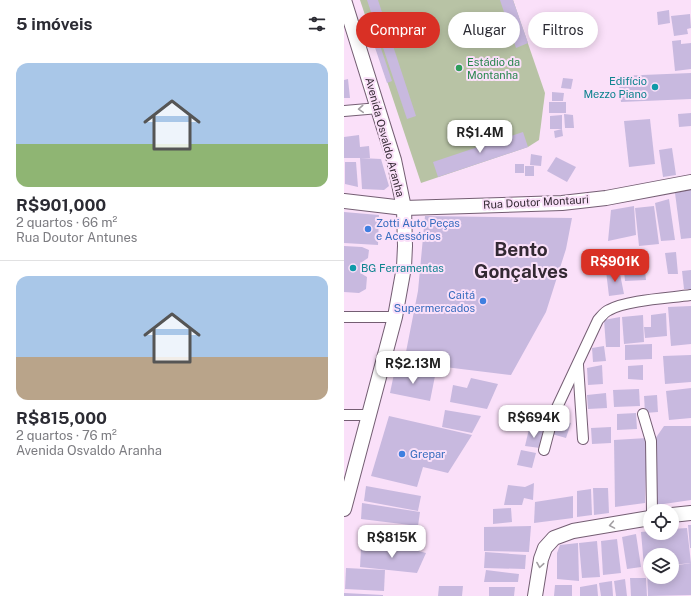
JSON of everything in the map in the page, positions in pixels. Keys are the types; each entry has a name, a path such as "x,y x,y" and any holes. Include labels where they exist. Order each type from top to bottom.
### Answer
{"main road":[{"name":"Avenida Osvaldo Aranha","path":"344,0 379,108 394,160 404,208 404,267 395,316 370,415 344,506"},
{"name":"Rua Doutor Montauri","path":"344,201 404,208 562,203 606,198 691,182"},
{"path":"679,514 691,513"},
{"path":"535,596 541,559 545,548 554,538 572,531 643,519"}],"street":[{"path":"344,110 379,108"},
{"path":"544,450 553,416 598,320 607,310 629,303 691,295"},
{"path":"344,317 395,316"},
{"path":"578,365 583,439"},
{"path":"643,414 651,441 652,504"},
{"path":"344,415 370,415"}],"green space":[{"name":"Estádio da Montanha","path":"360,0 513,0 517,12 448,12 448,48 520,48 520,20 528,44 528,48 530,48 545,93 539,140 528,147 421,183 376,48 440,48 440,12 364,12"}],"building":[{"path":"367,0 378,0 382,12 371,12"},
{"path":"500,0 513,0 517,12 504,12"},
{"path":"669,10 670,23 658,25 657,12"},
{"path":"690,14 691,28 687,29 688,34 674,36 671,16"},
{"path":"520,20 528,43 520,46"},
{"path":"681,40 681,44 691,43 691,69 675,71 672,41"},
{"path":"375,48 381,48 392,81 387,83"},
{"path":"383,48 394,48 416,116 407,119"},
{"name":"Edifício Mezzo Piano","path":"691,73 691,99 621,102 618,76"},
{"path":"563,78 573,79 571,89 561,88"},
{"path":"348,79 350,98 344,98 344,80"},
{"path":"552,92 564,93 563,101 552,101"},
{"path":"549,102 566,102 566,113 549,113"},
{"path":"691,113 691,126 679,127 678,114"},
{"path":"564,114 573,115 574,128 565,128"},
{"path":"562,115 562,129 550,129 550,116"},
{"path":"650,119 655,164 629,167 624,121"},
{"path":"562,129 563,136 555,138 554,131"},
{"path":"523,132 528,147 438,177 433,162"},
{"path":"359,135 360,147 369,146 370,158 344,158 344,137"},
{"path":"672,148 676,175 663,177 659,150"},
{"path":"531,154 542,156 541,166 530,165"},
{"path":"556,157 576,167 567,182 547,171"},
{"path":"360,158 381,159 389,186 384,190 362,189"},
{"path":"345,162 356,162 358,187 345,184"},
{"path":"515,164 524,164 524,173 515,173"},
{"path":"525,166 534,166 534,176 525,176"},
{"path":"691,189 691,238 681,239 675,193"},
{"path":"669,199 675,240 661,241 655,203"},
{"path":"634,206 636,235 608,241 611,210"},
{"path":"654,206 659,244 639,246 635,208"},
{"path":"344,212 379,215 378,245 344,243"},
{"name":"Caitá Supermercados","path":"425,216 572,218 566,249 546,312 511,375 404,362 418,291"},
{"name":"BG Ferramentas","path":"344,246 362,247 369,250 368,258 362,262 362,274 367,277 366,289 359,293 344,292"},
{"path":"676,252 678,274 668,274 665,253"},
{"path":"644,259 646,280 625,281 623,261"},
{"path":"619,269 624,294 609,296 606,271"},
{"path":"691,270 691,289 684,289 682,271"},
{"path":"691,306 691,344 671,346 668,307"},
{"path":"666,313 667,336 645,338 644,327 651,327 651,315"},
{"path":"643,315 644,342 624,344 622,317"},
{"path":"620,317 620,347 606,347 604,320"},
{"path":"652,344 652,359 625,360 625,345"},
{"path":"604,346 606,361 593,362 592,348"},
{"path":"691,355 691,382 665,384 663,356"},
{"path":"602,365 603,384 588,385 587,368"},
{"path":"643,365 643,380 628,379 628,366"},
{"path":"395,369 435,376 430,401 390,393"},
{"path":"471,378 498,384 487,409 450,402 453,385 467,388"},
{"path":"691,388 691,418 669,420 666,391"},
{"path":"639,389 640,406 614,407 613,390"},
{"path":"606,393 607,408 588,409 587,395"},
{"path":"657,395 658,412 645,413 644,396"},
{"path":"445,410 481,416 472,433 442,427"},
{"path":"534,410 550,414 546,430 530,427"},
{"path":"636,413 637,429 617,430 617,414"},
{"path":"389,416 472,435 448,473 423,467 417,487 371,476"},
{"path":"556,419 571,423 566,438 552,434"},
{"path":"664,426 691,426 691,500 657,504 655,439"},
{"path":"611,427 611,443 592,444 591,428"},
{"path":"529,429 543,431 540,448 525,446"},
{"path":"647,438 645,503 615,507 614,440"},
{"path":"521,450 536,453 532,468 517,465"},
{"path":"534,483 533,500 524,498 522,505 504,505 508,485 525,487"},
{"path":"366,486 421,496 418,511 364,501"},
{"path":"593,488 608,488 609,513 594,515"},
{"path":"591,489 592,515 577,517 577,491"},
{"path":"573,496 573,518 534,523 535,502"},
{"path":"362,503 420,512 418,526 361,519"},
{"path":"511,508 512,522 493,524 493,509"},
{"path":"688,525 691,525 691,548 690,548"},
{"path":"531,526 529,552 484,551 484,527"},
{"path":"360,528 409,531 403,545 358,545"},
{"path":"687,528 691,563 679,564 679,548 643,548 643,555 641,532 643,532 643,540 679,540 679,529"},
{"path":"636,534 641,567 627,569 622,537"},
{"path":"617,539 621,573 603,575 601,541"},
{"path":"597,541 600,577 582,578 579,543"},
{"path":"578,543 579,581 557,579 557,553 560,545"},
{"path":"377,546 411,549 426,553 417,573 360,567 361,549"},
{"path":"485,552 526,555 525,569 484,568"},
{"path":"691,563 691,595 648,596 648,584 679,584 679,565"},
{"path":"346,568 385,570 384,591 345,589"},
{"path":"486,570 519,574 518,582 484,582"},
{"path":"630,578 643,578 643,584 646,584 647,596 631,596"},
{"path":"625,579 627,596 616,596 614,581"},
{"path":"612,581 613,596 601,596 599,583"},
{"path":"597,584 598,596 580,596 580,587"},
{"path":"555,585 572,585 572,596 554,596"},
{"path":"439,586 463,586 462,596 438,596"},
{"path":"489,587 515,587 514,596 489,596"},
{"path":"344,593 383,595 383,596 344,596"}],"place":[{"name":"Estádio da Montanha","path":"459,68"},
{"name":"Edifício Mezzo Piano","path":"655,87"},
{"name":"Zotti Auto Peças e Acessórios","path":"368,229"},
{"name":"BG Ferramentas","path":"353,268"},
{"name":"Caitá Supermercados","path":"483,301"},
{"name":"Grepar","path":"402,454"}],"district":[{"name":"Bento Gonçalves","path":"521,260"}]}
